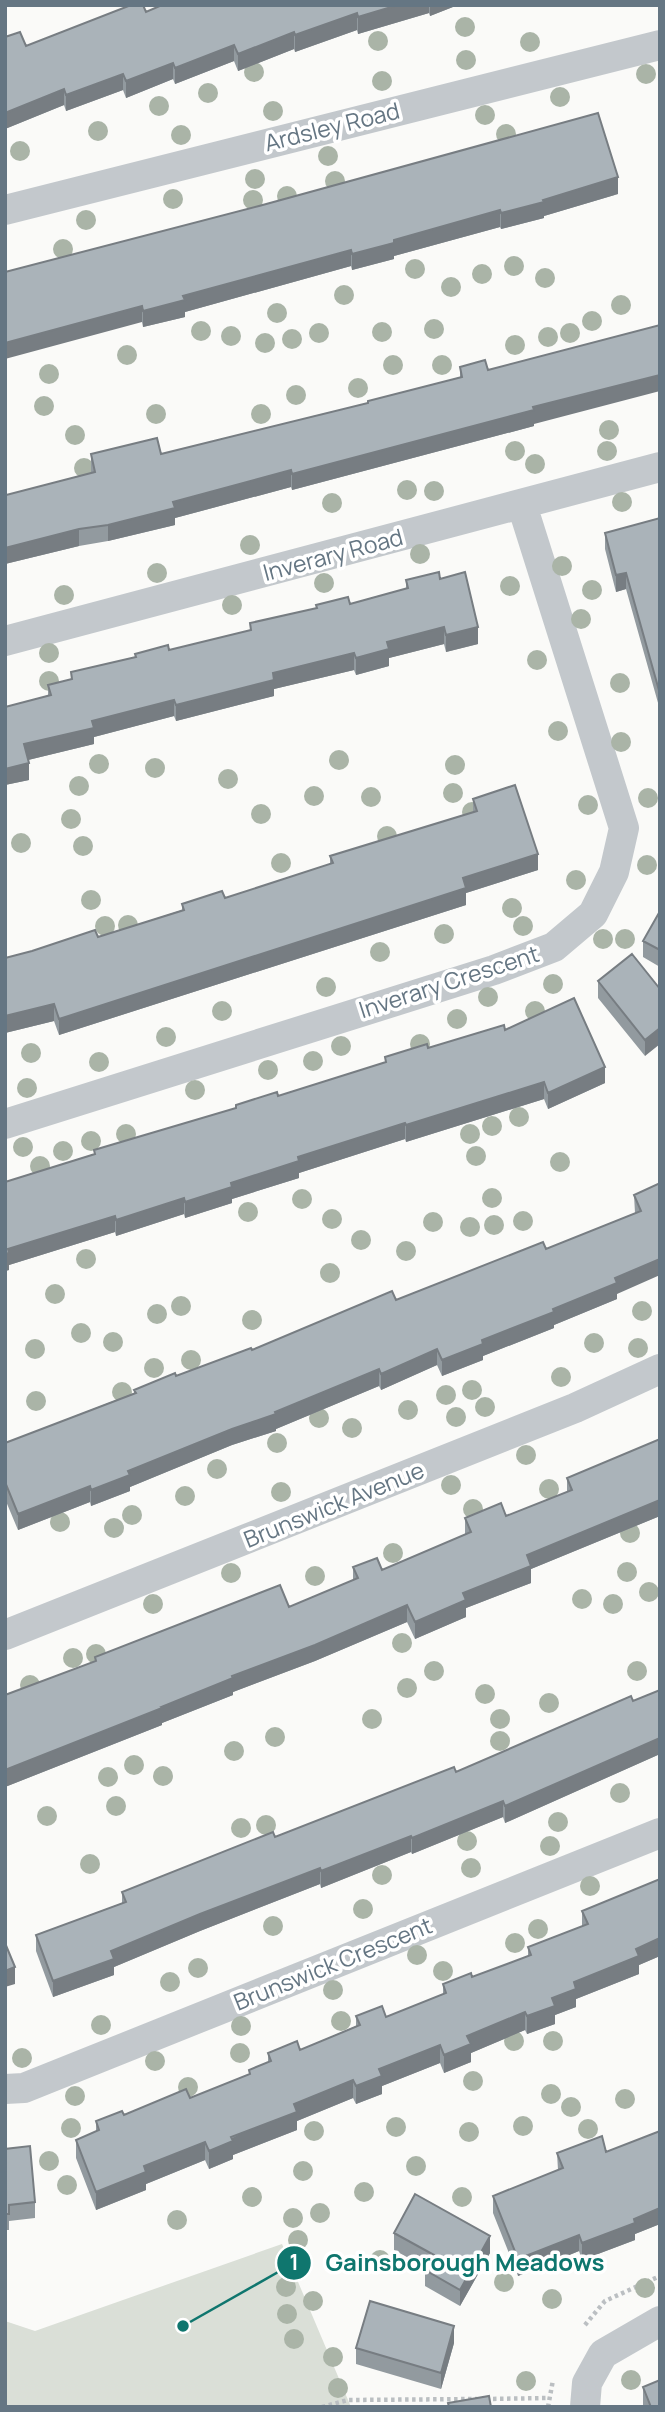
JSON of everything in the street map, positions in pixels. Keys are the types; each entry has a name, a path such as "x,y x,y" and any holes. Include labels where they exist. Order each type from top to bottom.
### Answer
{"street":[{"name":"Ardsley Road","path":"5,210 660,44"},
{"name":"Inverary Road","path":"5,641 660,467"},
{"name":"Inverary Crescent","path":"5,1124 494,970 554,947 593,915 614,872 624,828 522,505"},
{"name":"Brunswick Avenue","path":"5,1635 575,1408 660,1369"},
{"name":"Brunswick Crescent","path":"5,2089 24,2088 660,1833"},
{"path":"585,2407 587,2383 603,2354 660,2320"}],"path":[{"path":"322,2407 348,2400 548,2398"}],"shaded area":[{"path":"282,2244 351,2407 5,2407 5,2321 35,2331"}],"building":[{"path":"131,5 143,5 146,12 162,5 398,5 358,17 357,13 295,35 294,32 238,54 234,45 175,68 173,63 126,81 123,74 66,95 64,89 5,113 5,37 20,32 26,46"},
{"path":"598,113 618,177 543,200 544,202 501,213 500,210 394,240 394,243 352,254 351,250 183,296 185,300 143,311 142,306 5,343 5,272"},
{"path":"660,325 660,375 292,474 291,470 173,502 175,508 5,548 6,495 95,472 91,454 157,438 161,454 462,377 460,367 485,360 488,370"},
{"path":"660,518 660,694 626,573 616,575 605,533"},
{"path":"439,572 440,579 465,572 478,627 446,635 444,627 387,642 389,649 356,658 354,653 273,673 274,680 176,705 174,700 92,721 94,728 24,744 29,763 5,769 5,707 51,695 48,685 72,679 71,672 136,657 135,654 168,645 169,650 251,630 250,623 317,608 316,605 348,597 350,604 408,588 406,580"},
{"path":"515,785 538,854 463,878 466,888 59,1019 54,1004 5,1016 5,958 95,930 98,937 184,910 182,904 222,891 225,898 333,863 330,856 477,811 473,799"},
{"path":"660,911 660,950 643,941"},
{"path":"632,954 660,989 660,1028 645,1040 598,981"},
{"path":"574,998 605,1067 548,1093 544,1082 406,1125 405,1123 298,1157 299,1161 231,1183 232,1187 185,1202 184,1198 116,1220 115,1216 8,1249 9,1253 5,1254 5,1182 95,1154 94,1150 236,1108 236,1105 277,1092 278,1096 386,1062 385,1057 427,1044 428,1048 504,1025 505,1030"},
{"path":"660,1183 660,1259 615,1278 617,1283 553,1309 554,1312 482,1340 483,1344 442,1360 437,1349 381,1374 379,1369 275,1412 276,1414 128,1471 130,1475 91,1490 90,1486 18,1514 5,1482 5,1443 136,1393 134,1390 175,1373 176,1376 251,1348 252,1350 392,1291 396,1300 543,1242 546,1249 641,1211 634,1195"},
{"path":"660,1439 660,1500 527,1555 531,1566 463,1593 466,1600 415,1622 407,1605 315,1645 232,1676 233,1678 162,1708 5,1770 5,1695 96,1661 95,1657 280,1585 289,1607 358,1578 353,1567 377,1558 382,1570 471,1532 465,1518 501,1503 506,1516 572,1490 567,1478"},
{"path":"660,1690 660,1738 505,1806 503,1801 412,1838 411,1836 321,1871 320,1868 200,1914 111,1951 114,1959 53,1981 36,1935 126,1902 122,1892 273,1832 275,1837 454,1767 456,1772 631,1696 633,1701"},
{"path":"660,1879 660,1938 636,1949 639,1956 574,1982 576,1989 552,1998 555,2006 527,2016 525,2012 467,2036 471,2044 444,2055 440,2045 379,2069 382,2076 356,2086 353,2080 294,2104 297,2112 231,2137 233,2141 209,2151 205,2142 144,2166 146,2172 96,2192 76,2140 99,2130 96,2121 122,2111 124,2115 186,2089 190,2098 250,2074 249,2070 271,2061 268,2053 297,2041 300,2050 360,2025 356,2016 382,2006 386,2017 446,1993 443,1984 471,1973 472,1977 531,1955 528,1947 588,1924 582,1911"},
{"path":"5,1943 15,1967 5,1971"},
{"path":"660,2131 660,2208 634,2219 635,2223 582,2243 579,2235 518,2259 493,2196 563,2168 557,2153 602,2136 606,2152"},
{"path":"30,2146 35,2202 9,2205 9,2214 5,2214 5,2149"},
{"path":"415,2194 490,2236 460,2290 425,2270 434,2255 394,2233"},
{"path":"370,2301 454,2326 441,2373 356,2348"},
{"path":"660,2380 660,2407 651,2407 643,2387"},
{"path":"489,2396 491,2407 449,2407 448,2403"}],"place":[{"name":"Gainsborough Meadows","path":"183,2326"}]}
